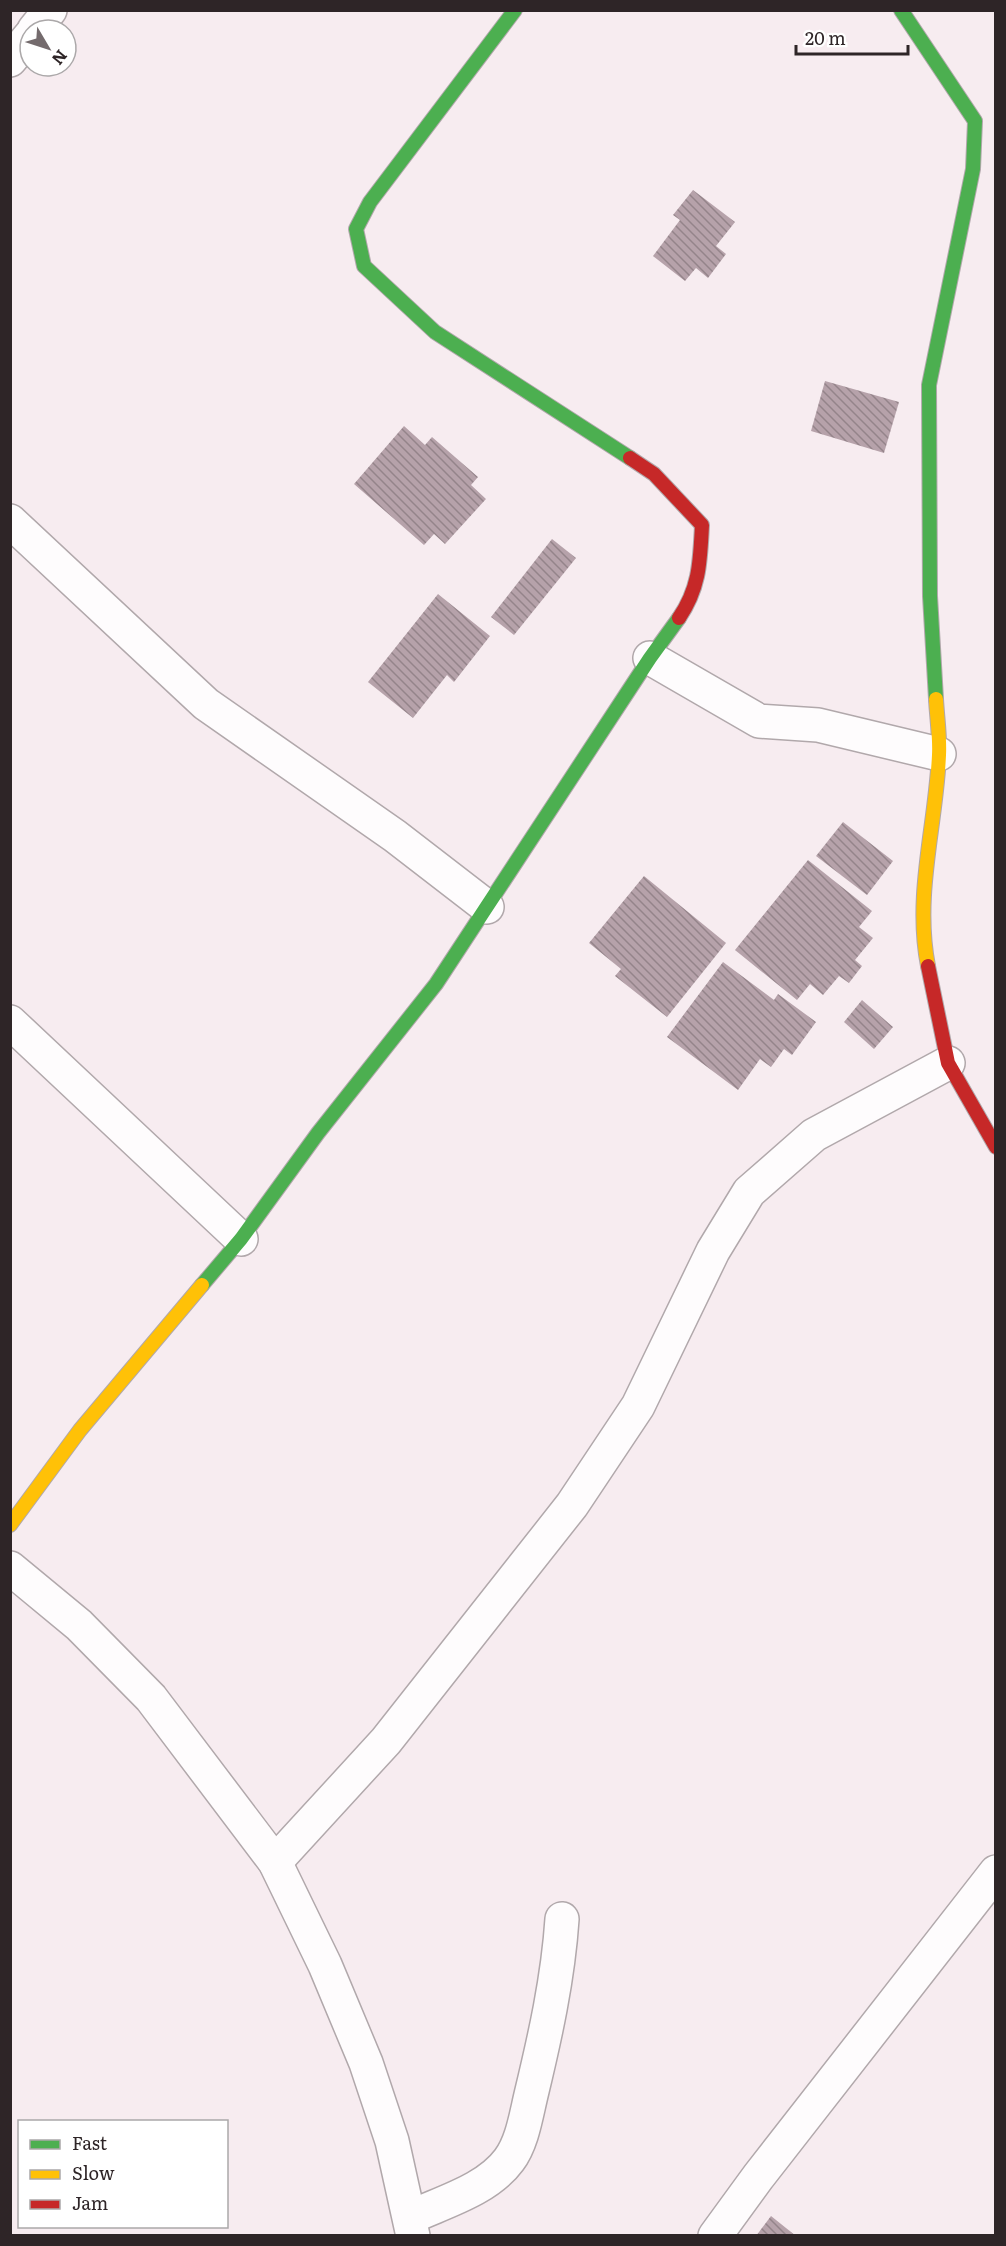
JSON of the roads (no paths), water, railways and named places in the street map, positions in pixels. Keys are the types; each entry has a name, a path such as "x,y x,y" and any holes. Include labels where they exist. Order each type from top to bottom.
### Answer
{"street":[{"path":"10,1525 80,1430 241,1239 318,1133 436,984 650,658 690,602 700,566 702,525 654,474 435,332 364,266 356,229 369,202 515,10"},
{"path":"901,10 975,121 973,169 929,385 930,596 939,754 923,902 925,949 948,1063 996,1147"},
{"path":"10,521 206,704 395,836 487,907"},
{"path":"650,658 759,721 818,725 939,754"},
{"path":"10,1022 241,1239"},
{"path":"275,1862 386,1741 572,1505 638,1406 714,1251 749,1192 814,1135 948,1063"},
{"path":"10,1568 79,1625 151,1698 275,1862 325,1965 366,2063 392,2140 412,2226 486,2183 510,2160 521,2136 543,2045 559,1960 562,1918"},
{"path":"715,2235 996,1872"}]}
